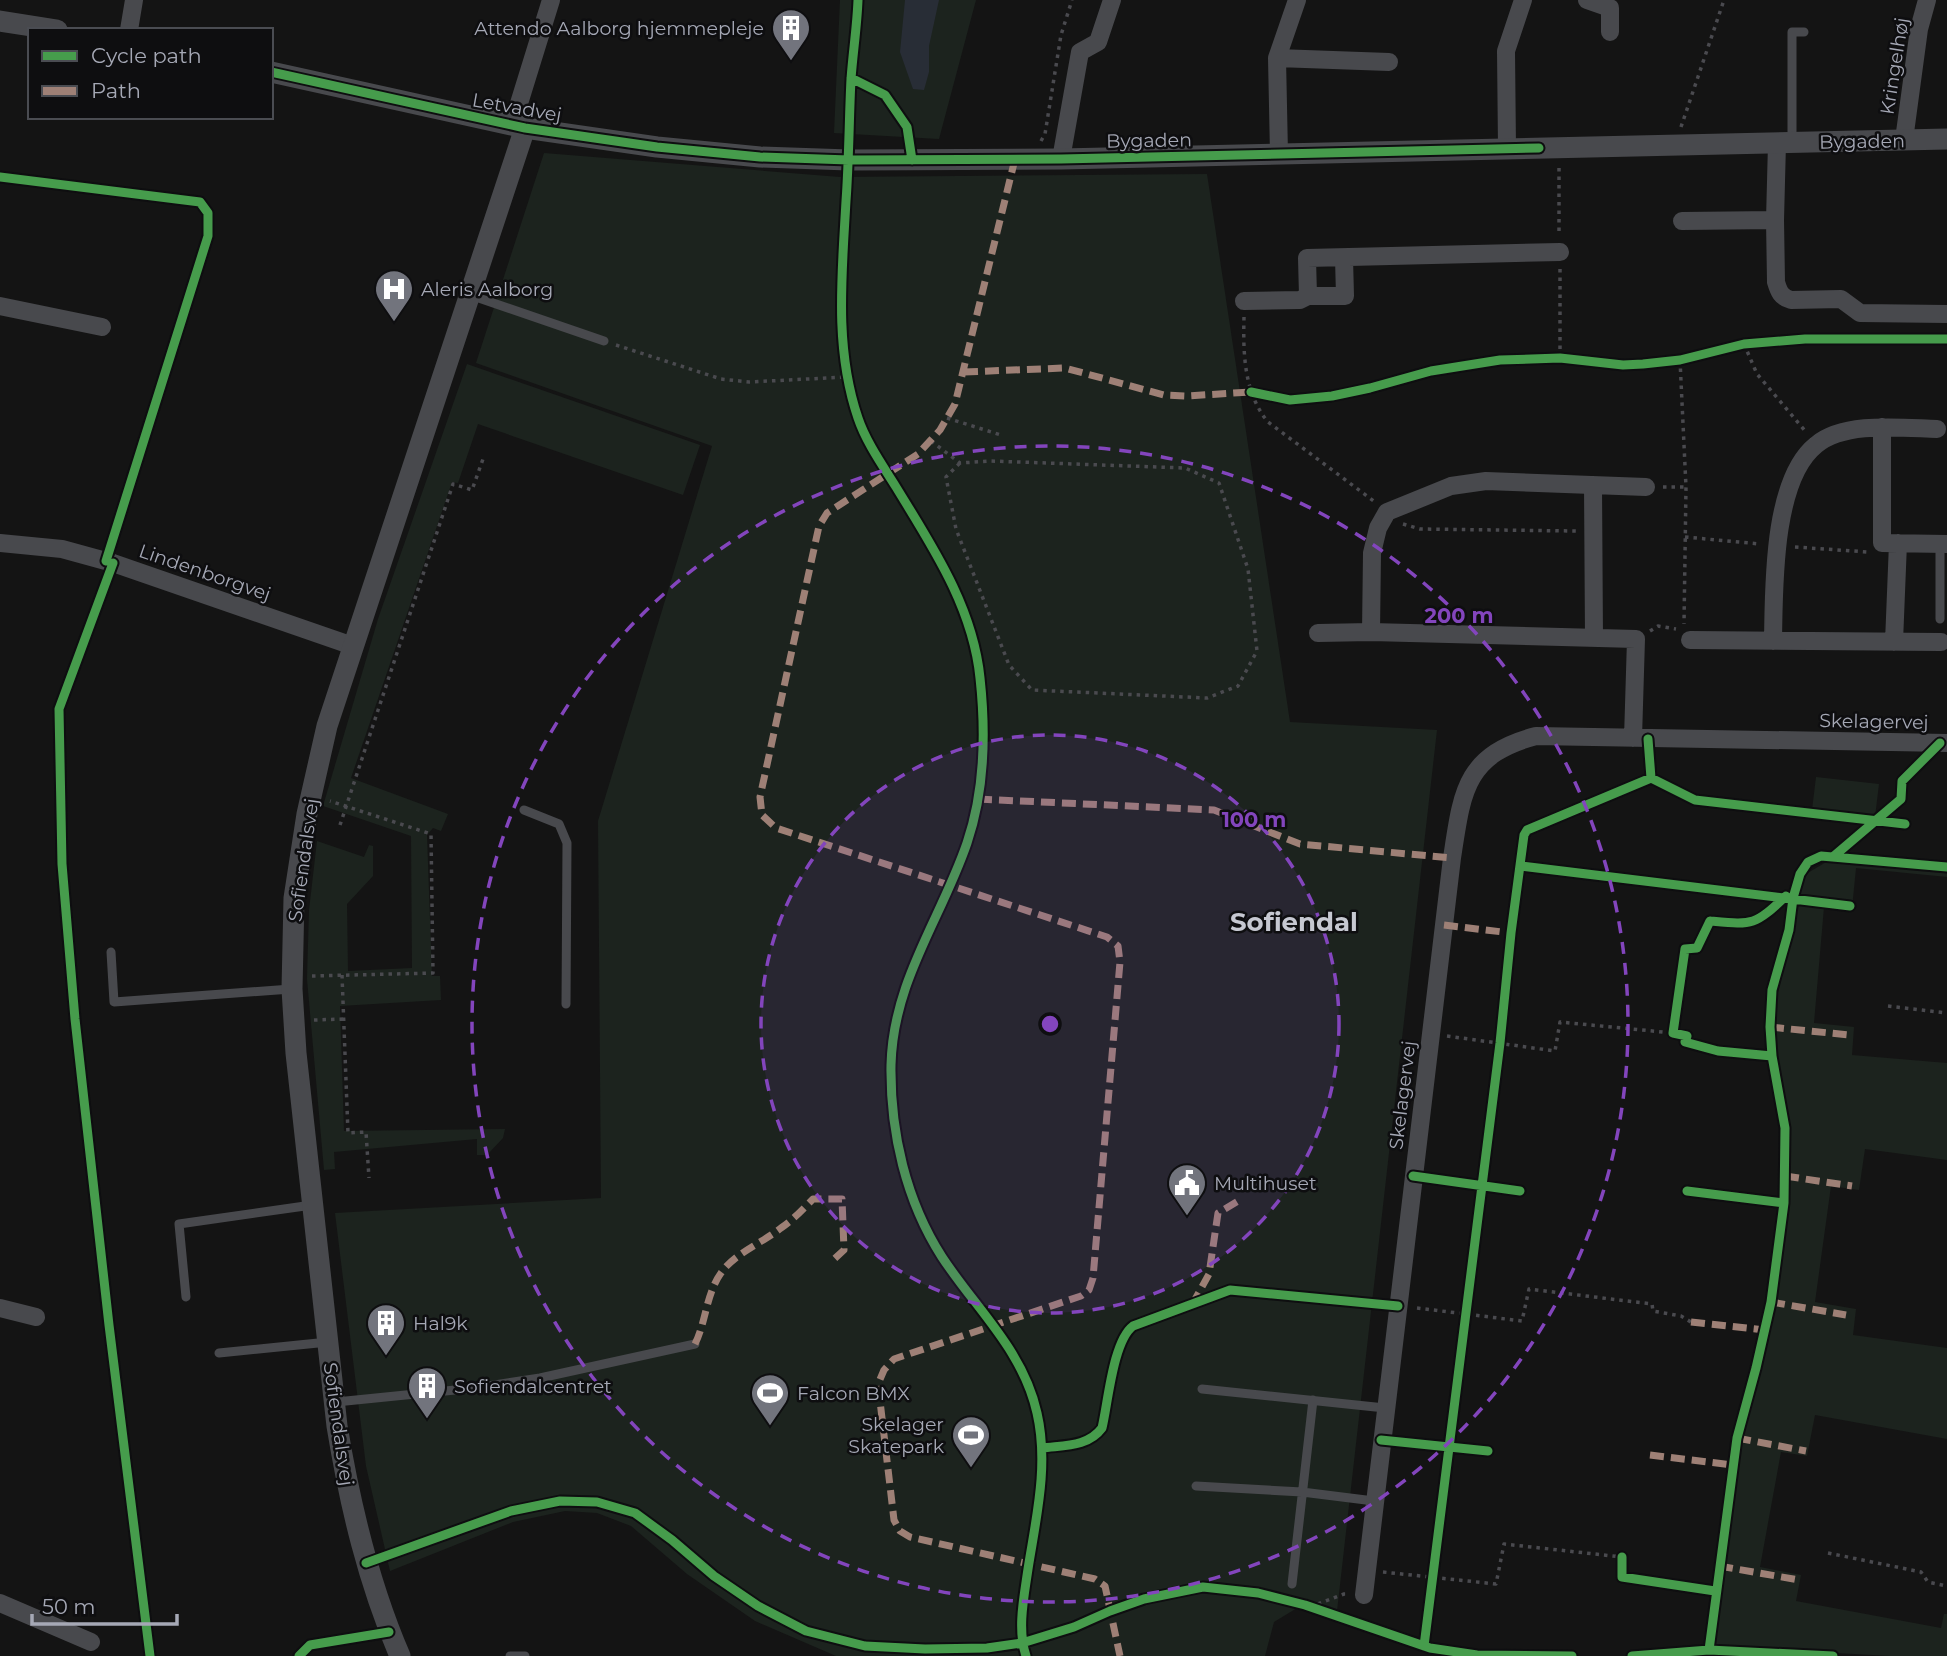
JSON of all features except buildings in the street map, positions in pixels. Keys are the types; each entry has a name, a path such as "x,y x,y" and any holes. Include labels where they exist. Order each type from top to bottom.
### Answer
{"street":[{"path":"130,28 134,0"},
{"path":"518,127 551,0"},
{"path":"1061,159 1080,52 1098,42 1112,0"},
{"path":"1279,154 1277,58 1297,0"},
{"path":"1507,148 1506,51 1522,0"},
{"path":"1587,0 1610,8 1610,32"},
{"name":"Kringelhøj","path":"1904,140 1919,29 1927,0"},
{"path":"0,21 44,28"},
{"path":"1277,58 1389,62"},
{"name":"Letvadvej","path":"273,72 518,127 657,147 760,157"},
{"name":"Sofiendalsvej","path":"400,1656 366,1563 345,1477 334,1402 295,1021 294,898 311,794 327,726 470,295 518,127"},
{"name":"Bygaden","path":"760,157 849,160 1061,159 1947,139"},
{"path":"1784,143 1774,220 1776,282 1783,298 1841,299 1860,313 1947,314"},
{"path":"1682,221 1774,220"},
{"path":"1308,296 1307,258 1560,253"},
{"path":"1244,301 1345,296 1345,258"},
{"path":"0,306 102,327"},
{"path":"1882,428 1882,543 1943,544"},
{"path":"1773,641 1776,545 1790,489 1801,463 1816,444 1856,430 1937,429"},
{"path":"1371,632 1372,552 1378,528 1387,512 1464,483 1486,481 1646,486"},
{"path":"1593,485 1594,638"},
{"name":"Lindenborgvej","path":"0,543 62,549 106,561 353,646"},
{"path":"1894,642 1898,543"},
{"path":"1318,633 1636,639 1633,738"},
{"path":"1690,640 1941,642"},
{"name":"Skelagervej","path":"1364,1595 1458,821 1466,787 1479,766 1492,753 1513,742 1536,736 1947,743"},
{"path":"0,1308 36,1317"},
{"path":"0,1603 91,1642"}],"lane":[{"path":"1784,143 1792,32 1804,32"},
{"path":"470,295 604,341"},
{"path":"1940,619 1943,544"},
{"path":"524,810 559,824 567,843 566,1004"},
{"path":"111,952 114,1002 293,983"},
{"path":"186,1297 179,1224 313,1205"},
{"path":"219,1353 328,1342"},
{"path":"334,1402 514,1382 695,1344"},
{"path":"1202,1389 1385,1408"},
{"path":"1292,1584 1313,1400"},
{"path":"1196,1486 1303,1492 1374,1501"},
{"path":"510,1656 525,1656"}],"path":[{"path":"1032,159 1045,134 1061,35 1072,0"},
{"path":"1680,145 1679,131 1724,0"},
{"path":"1244,301 1243,353 1251,392 1258,410 1268,422 1361,489 1399,522 1420,529 1593,531"},
{"path":"604,341 720,379 749,382 847,377"},
{"path":"1731,347 1756,343"},
{"path":"1744,344 1757,374 1816,444"},
{"path":"1668,361 1693,357"},
{"path":"1548,358 1573,360"},
{"path":"1636,639 1658,626 1672,626 1681,631 1684,624 1686,487 1680,360"},
{"path":"845,365 850,388"},
{"path":"1251,392 1261,395"},
{"path":"947,418 1001,435"},
{"path":"931,441 960,463 991,461 1185,468 1219,483 1248,569 1257,652 1238,686 1207,698 1032,690 1009,665 956,529 946,477 960,463"},
{"path":"340,825 453,484 472,490 483,458"},
{"path":"293,983 342,975 433,973 431,834 311,794"},
{"path":"342,975 348,1133 366,1132 369,1178"},
{"path":"1888,1006 1947,1013"},
{"path":"295,1021 344,1019"},
{"path":"1431,1034 1555,1051 1560,1022 1673,1033"},
{"path":"1398,1306 1522,1321 1529,1289 1652,1304 1653,1311 1681,1316 1690,1322"},
{"path":"1367,1570 1496,1584 1504,1544 1622,1557"},
{"path":"1828,1553 1921,1572 1928,1582 1947,1586"},
{"path":"1308,1606 1343,1594 1364,1595"},
{"path":"1308,1606 1323,1611"},
{"path":"1690,1651 1704,1652"}],"shaded area":[{"path":"840,0 976,0 939,139 834,133"},
{"path":"905,0 939,0 929,46 929,72 924,90 913,89 900,52"},
{"path":"544,153 840,177 1207,174 1290,722 1437,730 1336,1620 1297,1608 1274,1622 1265,1656 836,1656 755,1621 687,1574 631,1526 597,1513 565,1511 513,1522 390,1571 366,1466 335,1213 601,1198 598,821 712,446 476,363"},
{"path":"467,364 700,445 683,495 478,424 458,483 452,482 351,778 448,814 441,831 433,828 427,835 432,976 440,976 441,1000 340,1006 344,1131 505,1129 503,1138 487,1155 477,1155 477,1139 334,1152 335,1169 324,1170 307,979 309,910 317,841 364,857 369,845 373,846 373,876 347,904 348,971 412,968 411,836 323,806 378,619"},
{"path":"1816,777 1879,784 1875,817 1812,810"},
{"path":"1828,861 1947,872 1947,877 1856,868 1852,908 1824,907 1814,1023 1854,1027 1852,1055 1947,1063 1947,1160 1865,1149 1859,1190 1831,1186 1815,1302 1856,1309 1853,1335 1947,1348 1947,1439 1815,1415 1807,1456 1781,1452 1760,1567 1801,1575 1796,1601 1941,1628 1944,1614 1947,1614 1947,1656 1890,1656 1714,1646 1742,1442 1776,1306 1788,1201 1790,1162 1787,1117 1775,1046 1777,996 1806,874"}],"marked path":[{"path":"1015,159 955,404 940,430 918,454 827,513 819,526 760,797 762,815 776,828 1107,937 1118,946 1120,962 1093,1278 1089,1290 1081,1296 894,1359 884,1370 878,1384 894,1520 900,1531 910,1537 1095,1579 1105,1586 1120,1656"},
{"path":"964,372 1065,368 1164,395 1251,392"},
{"path":"978,799 1214,810 1300,844 1452,858"},
{"path":"1444,925 1511,933"},
{"path":"1770,1027 1849,1035"},
{"path":"1785,1176 1852,1186"},
{"path":"695,1344 712,1290 721,1273 741,1254 790,1222 813,1199 842,1199 844,1250 832,1261"},
{"path":"1192,1305 1209,1274 1218,1213 1238,1201"},
{"path":"1771,1302 1846,1315"},
{"path":"1691,1322 1765,1330"},
{"path":"1737,1438 1806,1451"},
{"path":"1650,1455 1733,1465"},
{"path":"1719,1566 1799,1580"}],"cycle path":[{"path":"858,0 851,79 842,283 845,365 850,392 865,436 937,555 960,602 976,652 983,720 981,782 973,823 900,1006 891,1065 893,1115 910,1189 929,1235 955,1276 1010,1350 1021,1369 1037,1413 1042,1472 1022,1613 1026,1656"},
{"path":"273,72 525,128 657,147 760,157 849,160 1061,159 1539,148"},
{"path":"851,78 885,95 907,127 912,160"},
{"path":"0,177 200,202 208,213 208,236 106,561"},
{"path":"1251,392 1290,400 1332,396 1431,371 1500,360 1560,358 1623,365 1680,360 1744,344 1805,339 1947,339"},
{"path":"113,563 59,709 62,864 75,1019 150,1656"},
{"path":"1648,739 1651,778 1695,800 1905,824"},
{"path":"1834,856 1901,799 1902,781 1940,743"},
{"path":"1424,1646 1524,835 1527,830 1651,778"},
{"path":"1709,1650 1737,1438 1771,1302 1784,1203 1785,1128 1772,1056 1770,1027 1772,990 1789,930 1793,898 1800,874 1808,862 1821,856 1947,867"},
{"path":"1521,866 1850,906"},
{"path":"1772,1056 1718,1051 1685,1042 1687,1036 1673,1033 1685,949 1697,948 1710,921 1752,921 1767,913 1786,896"},
{"path":"1413,1176 1520,1191"},
{"path":"1687,1191 1784,1203"},
{"path":"1042,1448 1083,1442 1102,1428 1116,1358 1126,1334 1133,1326 1230,1290 1398,1306"},
{"path":"1381,1440 1488,1451"},
{"path":"366,1563 511,1511 560,1501 597,1502 635,1513 714,1576 758,1606 806,1631 865,1646 987,1648 1022,1643 1074,1627 1144,1599 1203,1587 1258,1593 1305,1605 1430,1648 1477,1655 1572,1656"},
{"path":"1622,1557 1622,1577 1715,1591"},
{"path":"299,1656 310,1645 389,1632"},
{"path":"1632,1656 1709,1650 1833,1656"}],"place":[{"name":"Attendo Aalborg hjemmepleje","path":"791,62"},
{"name":"Aleris Aalborg","path":"394,323"},
{"name":"Multihuset","path":"1187,1217"},
{"name":"Hal9k","path":"386,1357"},
{"name":"Sofiendalcentret","path":"427,1420"},
{"name":"Falcon BMX","path":"770,1427"},
{"name":"Skelager Skatepark","path":"971,1469"}],"district":[{"name":"Sofiendal","path":"1294,922"}]}
